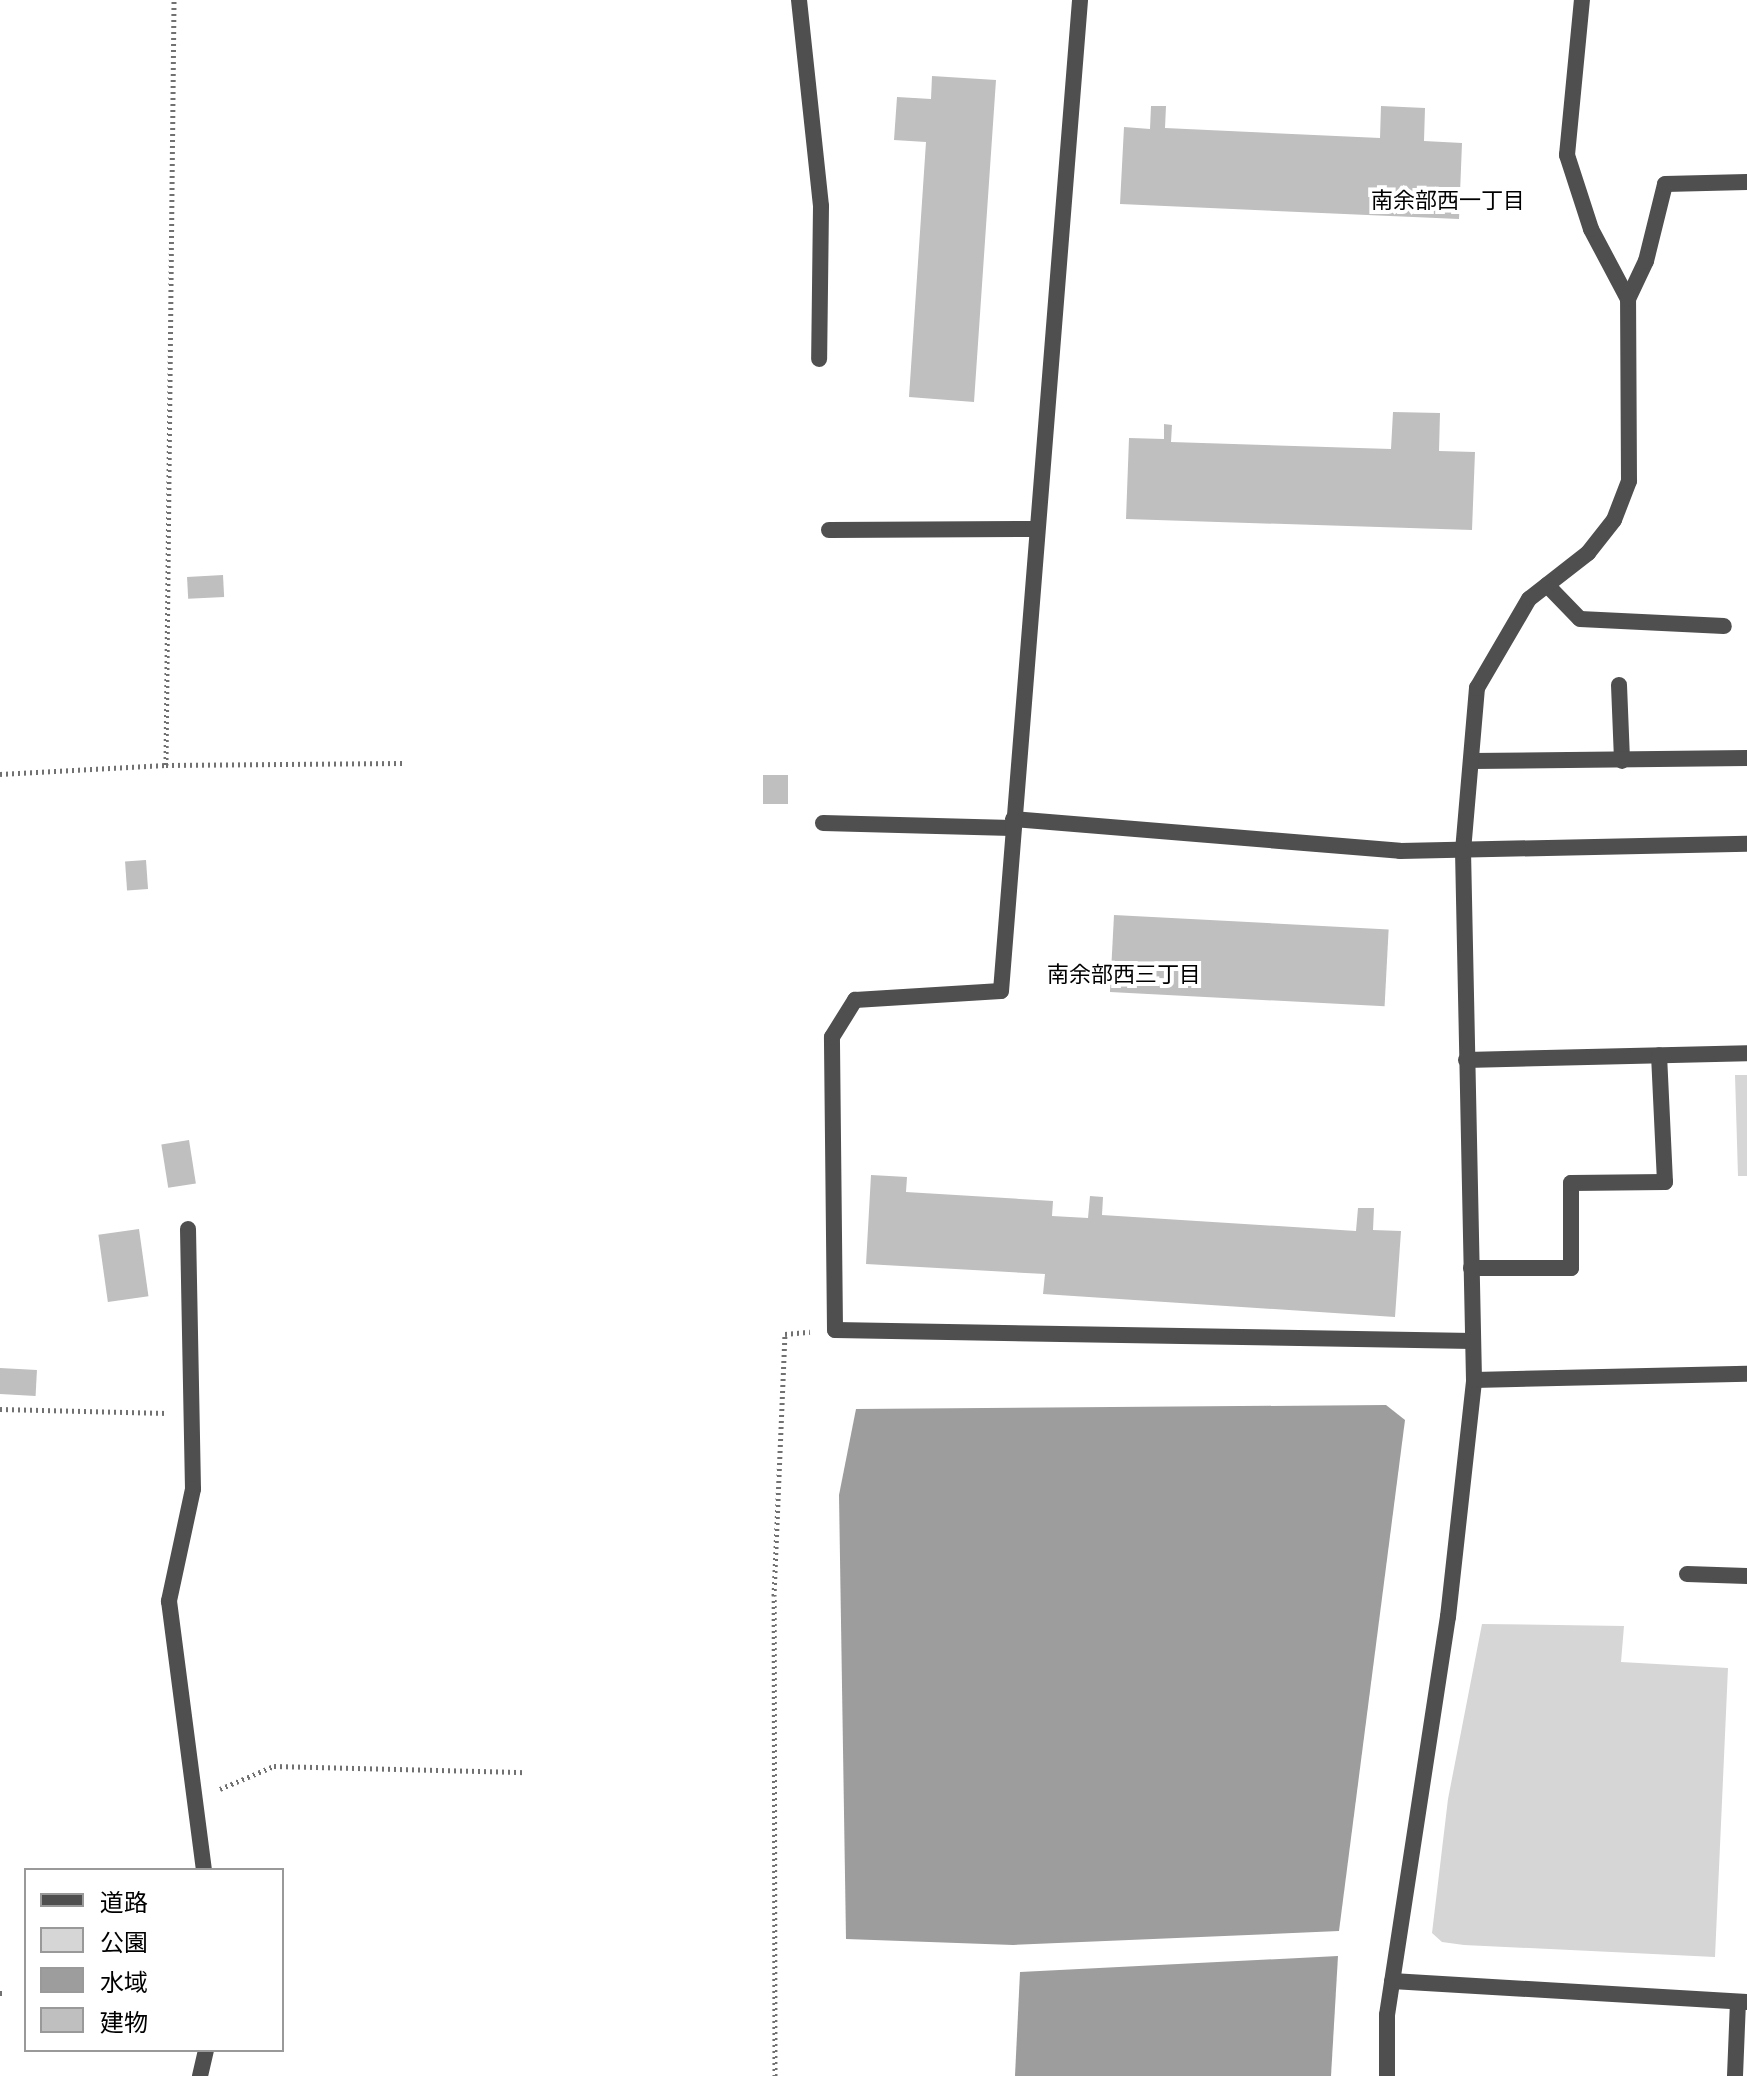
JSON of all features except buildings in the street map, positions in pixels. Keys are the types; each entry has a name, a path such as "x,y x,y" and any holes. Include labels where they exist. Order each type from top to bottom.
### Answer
{"street":[{"path":"799,0 821,206 819,359"},
{"path":"1080,0 1001,991 855,1000 832,1037 835,1330 1473,1341"},
{"path":"1582,0 1567,155 1591,229 1628,299"},
{"path":"1387,2076 1392,1981 1448,1617 1474,1380 1463,851 1477,688 1498,642 1529,599 1588,553 1614,520 1629,481 1628,299 1646,261 1665,184 1747,182"},
{"path":"829,530 1036,529"},
{"path":"1547,585 1580,619 1724,626"},
{"path":"1619,685 1622,761"},
{"path":"1471,761 1747,758"},
{"path":"823,823 1012,824 1463,851 1747,844"},
{"path":"1466,1060 1747,1053"},
{"path":"1471,1268 1571,1268 1571,1183 1665,1182 1659,1055"},
{"path":"188,1229 195,1414 193,1489 169,1601 204,1868"},
{"path":"1474,1380 1747,1374"},
{"path":"1687,1574 1747,1576"},
{"path":"1392,1981 1742,2002 1735,2076"},
{"path":"200,2076 206,2052"}],"path":[{"path":"166,765 174,0"},
{"path":"0,774 166,765 402,763"},
{"path":"775,2076 774,1596 785,1334 835,1330"},
{"path":"0,1409 195,1414"},
{"path":"195,1804 274,1766 526,1772"}],"green space":[{"path":"1735,1075 1747,1075 1747,1176 1738,1176"},
{"path":"1482,1624 1624,1626 1621,1662 1728,1668 1715,1957 1464,1945 1442,1942 1432,1933 1448,1799"}],"water":[{"path":"1386,1405 1405,1420 1339,1931 1013,1945 846,1939 839,1495 856,1409"},
{"path":"1338,1956 1331,2076 1015,2076 1020,1972"}],"district":[{"name":"南余部西一丁目","path":"1448,200"},
{"name":"南余部西三丁目","path":"1124,974"}]}
